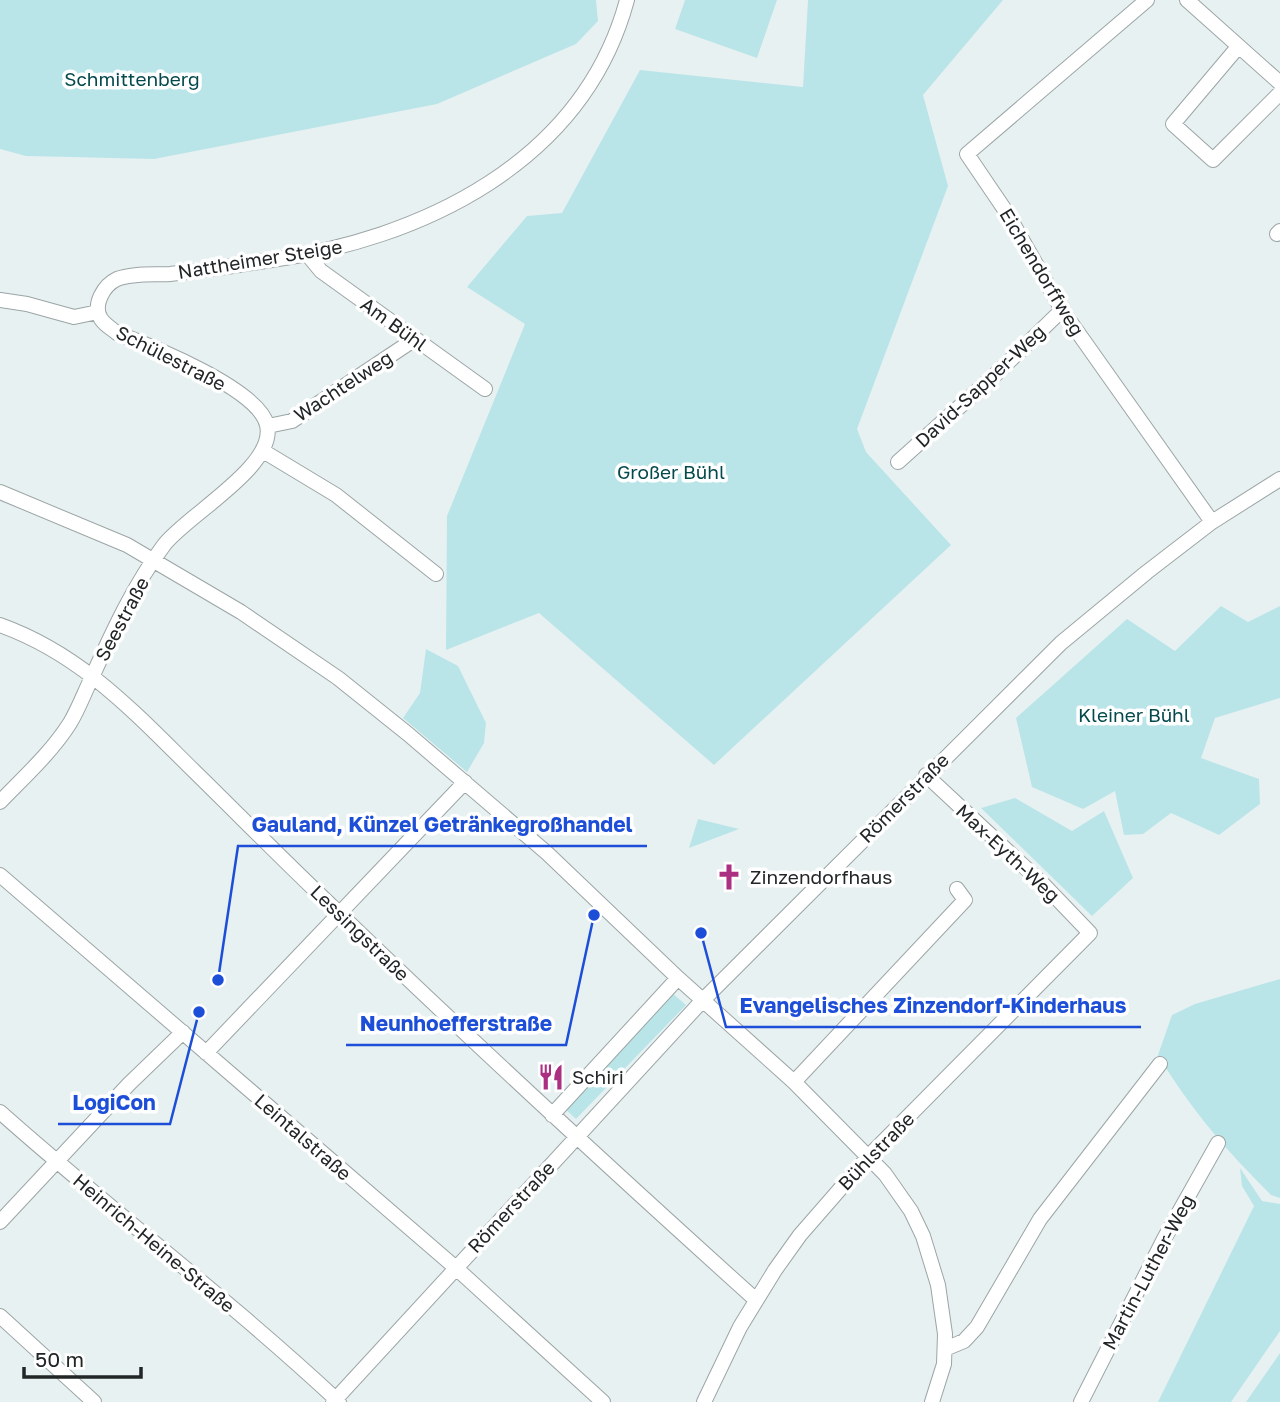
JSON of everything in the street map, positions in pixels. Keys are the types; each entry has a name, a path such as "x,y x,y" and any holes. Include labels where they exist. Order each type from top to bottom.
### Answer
{"street":[{"name":"Nattheimer Steige","path":"98,312 103,292 117,279 336,249 415,224 487,185 534,149 577,103 603,64 628,0"},
{"name":"Eichendorffweg","path":"1147,0 967,154 1007,212 1062,310 1212,522"},
{"path":"1187,0 1280,83"},
{"path":"1238,47 1173,124 1213,160 1280,93"},
{"name":"Am Bühl","path":"307,254 321,271 485,389"},
{"name":"Schülestraße","path":"0,300 27,304 74,317 98,312 117,333 172,356 237,392 259,409 268,426"},
{"name":"David-Sapper-Weg","path":"898,462 1062,310"},
{"name":"Wachtelweg","path":"268,426 292,421 415,339"},
{"path":"268,426 264,451 336,495 436,574"},
{"name":"Seestraße","path":"0,802 58,740 71,722 125,608 153,561 178,530 234,482 264,451"},
{"name":"Römerstraße","path":"336,1401 702,1001 1061,643 1212,522 1280,479"},
{"path":"0,492 107,536 153,561 240,612 338,678 466,782 547,853 702,1001 794,1082 868,1157 898,1192 923,1236 938,1285 945,1349 942,1374 932,1402"},
{"name":"Lessingstraße","path":"0,625 62,653 117,695 339,914 575,1137 755,1300"},
{"name":"Max-Eyth-Weg","path":"926,775 1043,884 1090,933"},
{"path":"206,1052 466,782"},
{"name":"Leintalstraße","path":"0,875 456,1268 603,1402"},
{"path":"794,1082 965,900 957,889"},
{"name":"Bühlstraße","path":"704,1402 740,1326 800,1235 868,1157 1090,933"},
{"path":"552,1115 678,978"},
{"path":"0,1222 129,1084 183,1032"},
{"path":"945,1349 964,1340 977,1327 1040,1219 1160,1064"},
{"name":"Heinrich-Heine-Straße","path":"0,1112 57,1163 224,1300 336,1401"},
{"name":"Martin-Luther-Weg","path":"1081,1402 1164,1239 1218,1143"},
{"path":"0,1316 94,1402"}],"green space":[{"name":"Schmittenberg","path":"0,0 596,0 598,21 576,44 437,104 154,159 26,156 0,149"},
{"path":"685,0 777,0 757,58 675,29"},
{"name":"Großer Bühl","path":"808,0 1003,0 923,95 948,186 857,429 866,452 951,545 714,765 539,613 446,650 447,516 525,324 467,287 527,216 562,213 640,70 803,87"},
{"name":"Kleiner Bühl","path":"1221,606 1248,622 1280,606 1280,698 1215,718 1201,758 1259,779 1260,804 1219,835 1171,813 1143,834 1124,835 1115,791 1083,809 1032,787 1016,718 1127,619 1175,651"},
{"path":"426,649 458,666 486,723 484,743 467,772 403,718 420,693"},
{"path":"1015,798 1072,831 1104,811 1133,878 1092,916 981,808"},
{"path":"698,819 739,829 689,848"},
{"path":"1280,979 1280,1198 1271,1195 1224,1145 1196,1112 1158,1055 1172,1015 1195,1004"},
{"path":"671,992 686,1005 576,1119 562,1106"},
{"path":"1240,1168 1262,1201 1280,1204 1280,1331 1231,1402 1158,1402 1254,1206 1242,1186"},
{"path":"1280,1353 1280,1402 1246,1402"}],"place":[{"name":"Zinzendorfhaus","path":"729,877"},
{"name":"Neunhoefferstraße","path":"594,915"},
{"name":"Evangelisches Zinzendorf-Kinderhaus","path":"701,933"},
{"name":"Gauland, Künzel Getränkegroßhandel","path":"218,980"},
{"name":"LogiCon","path":"199,1012"},
{"name":"Schiri","path":"551,1077"}]}
